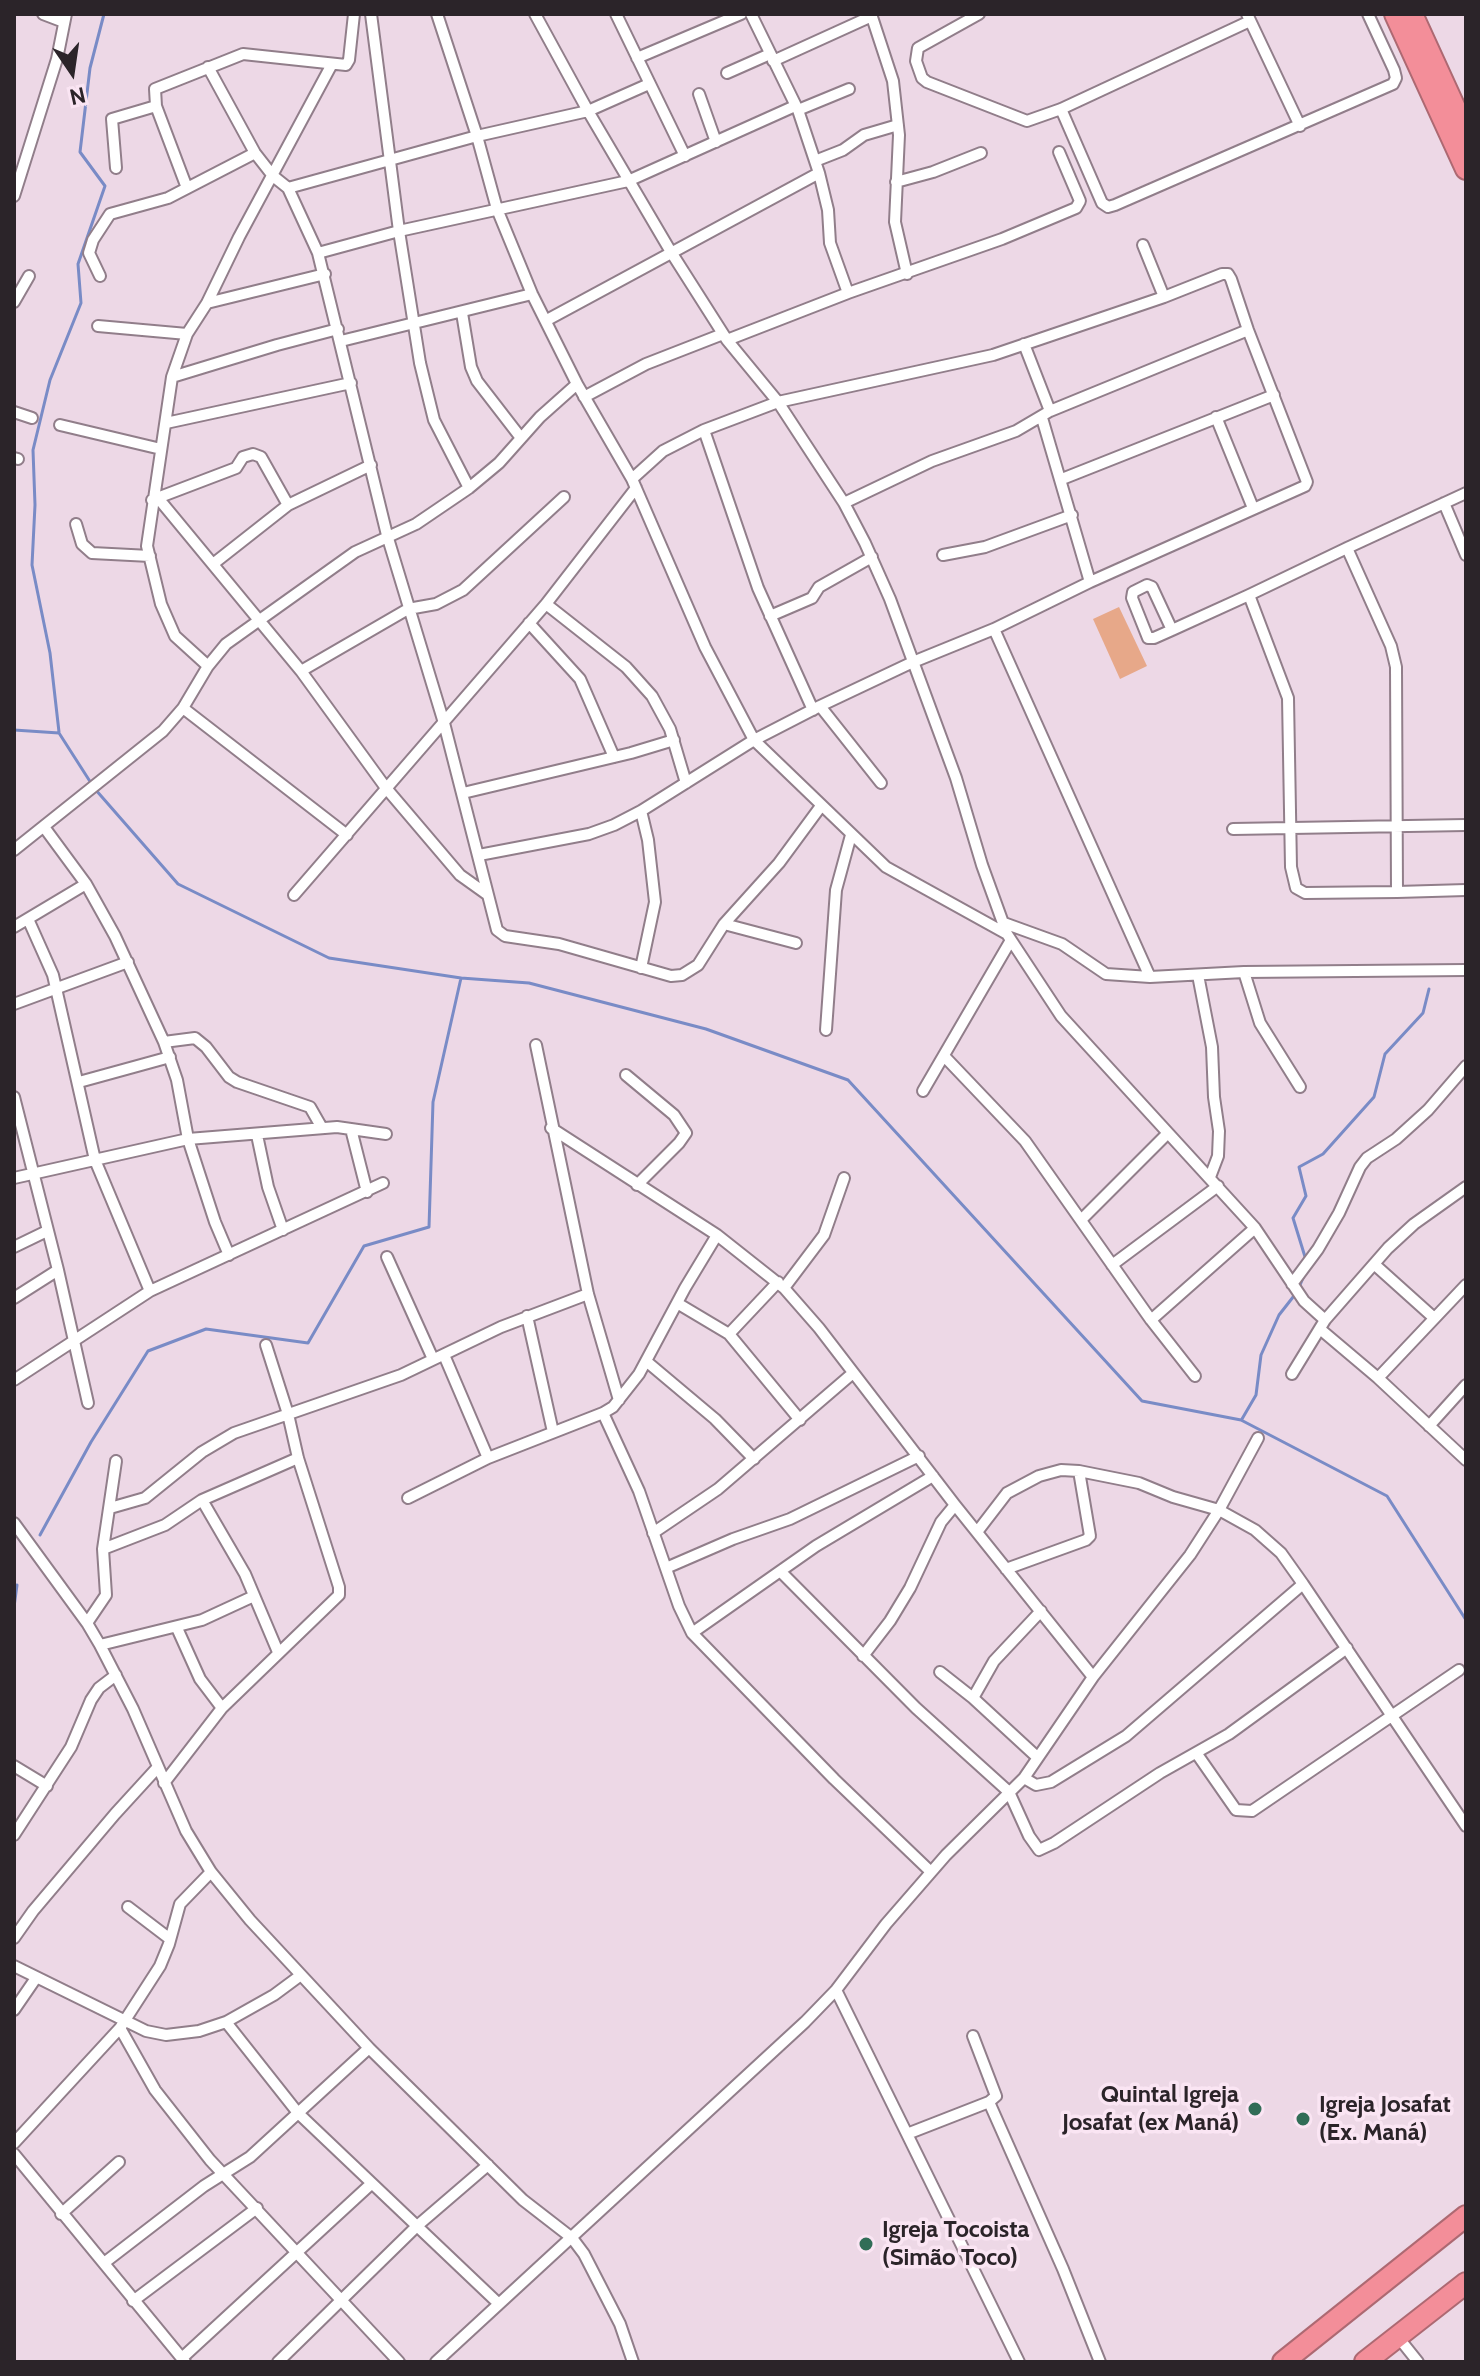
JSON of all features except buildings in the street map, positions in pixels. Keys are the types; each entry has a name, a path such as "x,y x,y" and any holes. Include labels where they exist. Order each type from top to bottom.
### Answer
{"highway":[{"path":"1395,14 1466,169"},
{"path":"1412,14 1466,132"},
{"path":"1283,2362 1466,2216"},
{"path":"1365,2362 1463,2292"}],"street":[{"path":"14,196 57,59 65,18 43,14"},
{"path":"187,188 156,106 155,89 243,54 348,63 354,14"},
{"path":"371,14 399,231 420,363 434,420 469,488"},
{"path":"437,14 497,209 532,294 577,384 634,484 705,647 754,740 851,835 891,870 1008,932 1062,944 1106,974 1150,977 1244,972 1466,970"},
{"path":"535,14 671,252 725,337 778,402 844,503 872,557 913,662 1008,932 1061,1016 1255,1228 1322,1324 1466,1460"},
{"path":"616,14 685,156"},
{"path":"637,58 741,14"},
{"path":"979,14 918,48 916,61 922,78 1020,120 1035,119 1061,109 1248,18 1300,126"},
{"path":"1061,109 1102,203 1108,207 1393,84 1396,78 1394,70 1368,14"},
{"path":"727,73 772,58 871,15 892,72 898,125 897,236 907,274"},
{"path":"756,16 796,108 819,173 828,210 830,243 848,293"},
{"path":"208,666 175,636 161,604 147,546 172,377 187,334 207,303 332,64"},
{"path":"208,67 255,153 273,176 288,188 318,253 387,535 444,723 497,930 505,936 559,944 671,976 690,971 698,965 724,924 779,863 821,806"},
{"path":"288,188 477,136 588,111 649,84"},
{"path":"318,253 399,231 628,181 796,108 849,89"},
{"path":"699,94 716,142"},
{"path":"116,168 112,119 156,106"},
{"path":"815,161 843,150 864,135 898,125"},
{"path":"584,397 646,364 907,274 1076,208 1080,201 1059,152"},
{"path":"100,276 89,253 93,240 110,214 168,198 255,153"},
{"path":"896,182 933,172 981,153"},
{"path":"547,320 819,173"},
{"path":"1143,245 1164,297"},
{"path":"207,303 325,274"},
{"path":"294,895 546,604 634,484 663,451 704,430 778,402 993,355 1228,274 1307,482 1305,486 816,708 754,740 641,811 589,834 479,855"},
{"path":"14,302 29,276"},
{"path":"172,377 339,335 415,325 532,294"},
{"path":"462,313 471,367 477,381 521,438"},
{"path":"98,326 187,334"},
{"path":"844,503 932,461 1016,431 1046,414 1248,330"},
{"path":"1024,344 1046,414 1090,582"},
{"path":"166,423 351,383"},
{"path":"14,850 163,731 183,708 208,666 226,644 355,552 416,524 469,488 499,463 540,417 577,384"},
{"path":"1062,479 1274,395"},
{"path":"14,412 32,418"},
{"path":"1216,417 1253,508"},
{"path":"60,425 161,449"},
{"path":"704,430 734,522 770,616 816,708 881,783"},
{"path":"155,499 236,468 243,457 253,454 261,457 288,505"},
{"path":"213,564 288,505 371,465"},
{"path":"1172,630 1152,587 1147,585 1133,592 1132,598 1148,638 1154,638 1172,630 1249,595 1466,493"},
{"path":"301,671 408,609 436,604 463,590 564,497"},
{"path":"155,499 301,671 386,788 460,875 488,895"},
{"path":"1444,503 1466,555"},
{"path":"943,555 995,544 1072,515"},
{"path":"76,524 82,544 92,553 150,556"},
{"path":"1347,548 1395,657 1398,681 1397,892"},
{"path":"770,616 812,598 819,587 872,557"},
{"path":"1249,595 1288,698 1292,878 1296,888 1305,893 1466,890"},
{"path":"546,604 635,675 659,707 674,740 686,783"},
{"path":"529,623 580,679 614,757"},
{"path":"994,629 1150,977"},
{"path":"183,708 347,835"},
{"path":"463,793 674,740"},
{"path":"641,811 648,840 655,902 641,968"},
{"path":"1233,829 1466,825"},
{"path":"44,827 86,884 128,962 164,1042 188,1139 229,1255"},
{"path":"826,1030 836,890 851,835"},
{"path":"14,927 86,884"},
{"path":"28,919 49,964 56,989 95,1160 150,1291"},
{"path":"724,924 796,943"},
{"path":"923,1091 1008,932"},
{"path":"14,1004 128,962"},
{"path":"1244,972 1260,1023 1300,1087"},
{"path":"1112,1265 1214,1182 1219,1131 1212,1047 1198,975"},
{"path":"164,1042 195,1038 229,1077 310,1107 322,1128"},
{"path":"536,1045 588,1294 619,1400"},
{"path":"944,1056 1018,1132 1151,1320 1195,1376"},
{"path":"79,1082 170,1057"},
{"path":"1292,1284 1318,1249 1367,1158 1413,1125 1450,1088 1466,1066"},
{"path":"626,1075 674,1115 686,1133 637,1185"},
{"path":"14,1097 88,1403"},
{"path":"14,1178 188,1139 322,1128 386,1134"},
{"path":"551,1128 717,1235 781,1285 819,1328 1093,1677"},
{"path":"351,1129 367,1192"},
{"path":"1082,1219 1167,1134"},
{"path":"257,1135 268,1187 283,1230"},
{"path":"729,1334 781,1285 824,1235 844,1178"},
{"path":"14,1380 150,1291 383,1183"},
{"path":"1292,1374 1322,1324 1374,1264 1405,1232 1466,1187"},
{"path":"1151,1320 1255,1228"},
{"path":"14,1247 47,1231"},
{"path":"408,1498 488,1458 603,1413 619,1400 646,1361 717,1235"},
{"path":"387,1257 488,1458"},
{"path":"1374,1264 1433,1317"},
{"path":"14,1298 58,1270"},
{"path":"1378,1378 1466,1285"},
{"path":"110,1508 145,1498 192,1459 218,1442 258,1424 401,1375 527,1316 588,1294"},
{"path":"677,1303 729,1334 800,1420"},
{"path":"527,1316 553,1432"},
{"path":"164,1783 222,1708 339,1595 266,1345"},
{"path":"646,1361 715,1419 754,1459"},
{"path":"653,1533 690,1510 754,1459 853,1373"},
{"path":"1429,1426 1466,1385"},
{"path":"603,1413 639,1491 692,1633 834,1779 931,1872"},
{"path":"436,2362 836,1990 931,1872 1024,1778 1093,1677 1178,1571 1219,1510 1258,1438"},
{"path":"666,1568 801,1514 919,1456"},
{"path":"103,1549 165,1525 202,1500 298,1458"},
{"path":"87,1623 106,1595 103,1549 116,1461"},
{"path":"977,1532 1007,1493 1039,1476 1061,1470 1122,1478 1219,1510 1265,1537 1303,1584 1466,1826"},
{"path":"1006,1569 1090,1536 1079,1471"},
{"path":"692,1633 816,1546 933,1476"},
{"path":"202,1500 239,1564 278,1652"},
{"path":"863,1656 890,1621 910,1588 941,1522 955,1505"},
{"path":"14,1523 100,1645 186,1831 211,1872 369,2048 523,2200 572,2238 584,2254 620,2324 633,2362"},
{"path":"781,1572 863,1656 1009,1792 1029,1836 1039,1850 1160,1773 1229,1734 1347,1648"},
{"path":"1024,1778 1036,1785 1051,1782 1126,1736 1303,1584"},
{"path":"100,1645 177,1628 215,1615 254,1596"},
{"path":"973,1698 994,1661 1041,1611"},
{"path":"177,1628 200,1679 222,1708"},
{"path":"1197,1754 1236,1810 1252,1811 1459,1670"},
{"path":"940,1672 1037,1757"},
{"path":"14,1835 71,1747 91,1700 99,1688 116,1675"},
{"path":"14,1766 47,1786"},
{"path":"14,1938 107,1822 158,1767"},
{"path":"14,2143 123,2025 155,1975 180,1904 211,1872"},
{"path":"128,1907 170,1939"},
{"path":"14,1966 123,2025 166,2035 199,2031 226,2022 274,1995 301,1975"},
{"path":"14,2010 36,1978"},
{"path":"836,1990 1019,2362"},
{"path":"226,2022 298,2113 499,2304"},
{"path":"123,2025 155,2090 210,2160 399,2362"},
{"path":"907,2134 989,2102 996,2096 973,2036"},
{"path":"104,2263 204,2186 226,2175 250,2157 369,2048"},
{"path":"989,2102 1063,2269 1100,2362"},
{"path":"14,2154 183,2360 371,2184"},
{"path":"61,2214 119,2162"},
{"path":"278,2362 417,2226 488,2165"},
{"path":"133,2301 257,2208"},
{"path":"1398,2337 1418,2362"}],"shaded area":[{"path":"1119,607 1147,666 1120,679 1093,619"}],"waterway":[{"path":"59,732 50,653 32,565 35,505 33,450 50,380 81,303 78,264 105,186 80,152 90,68 104,14"},
{"path":"14,730 59,733 91,783"},
{"path":"40,1535 91,1442 148,1351 206,1329 308,1343 364,1246 429,1227 433,1102 461,978 329,958 178,884 95,789"},
{"path":"461,978 529,983 706,1029 848,1080 1142,1401 1241,1420 1387,1496 1466,1620"},
{"path":"1306,1260 1293,1218 1306,1196 1299,1167 1323,1154 1374,1097 1385,1054 1423,1013 1429,989"},
{"path":"1242,1419 1256,1395 1261,1355 1279,1315 1297,1292 1306,1271"},
{"path":"14,1607 17,1585"}],"place":[{"name":"Quintal Igreja Josafat (ex Maná)","path":"1255,2109"},
{"name":"Igreja Josafat (Ex. Maná)","path":"1303,2119"},
{"name":"Igreja Tocoista (Simão Toco)","path":"866,2244"}]}
